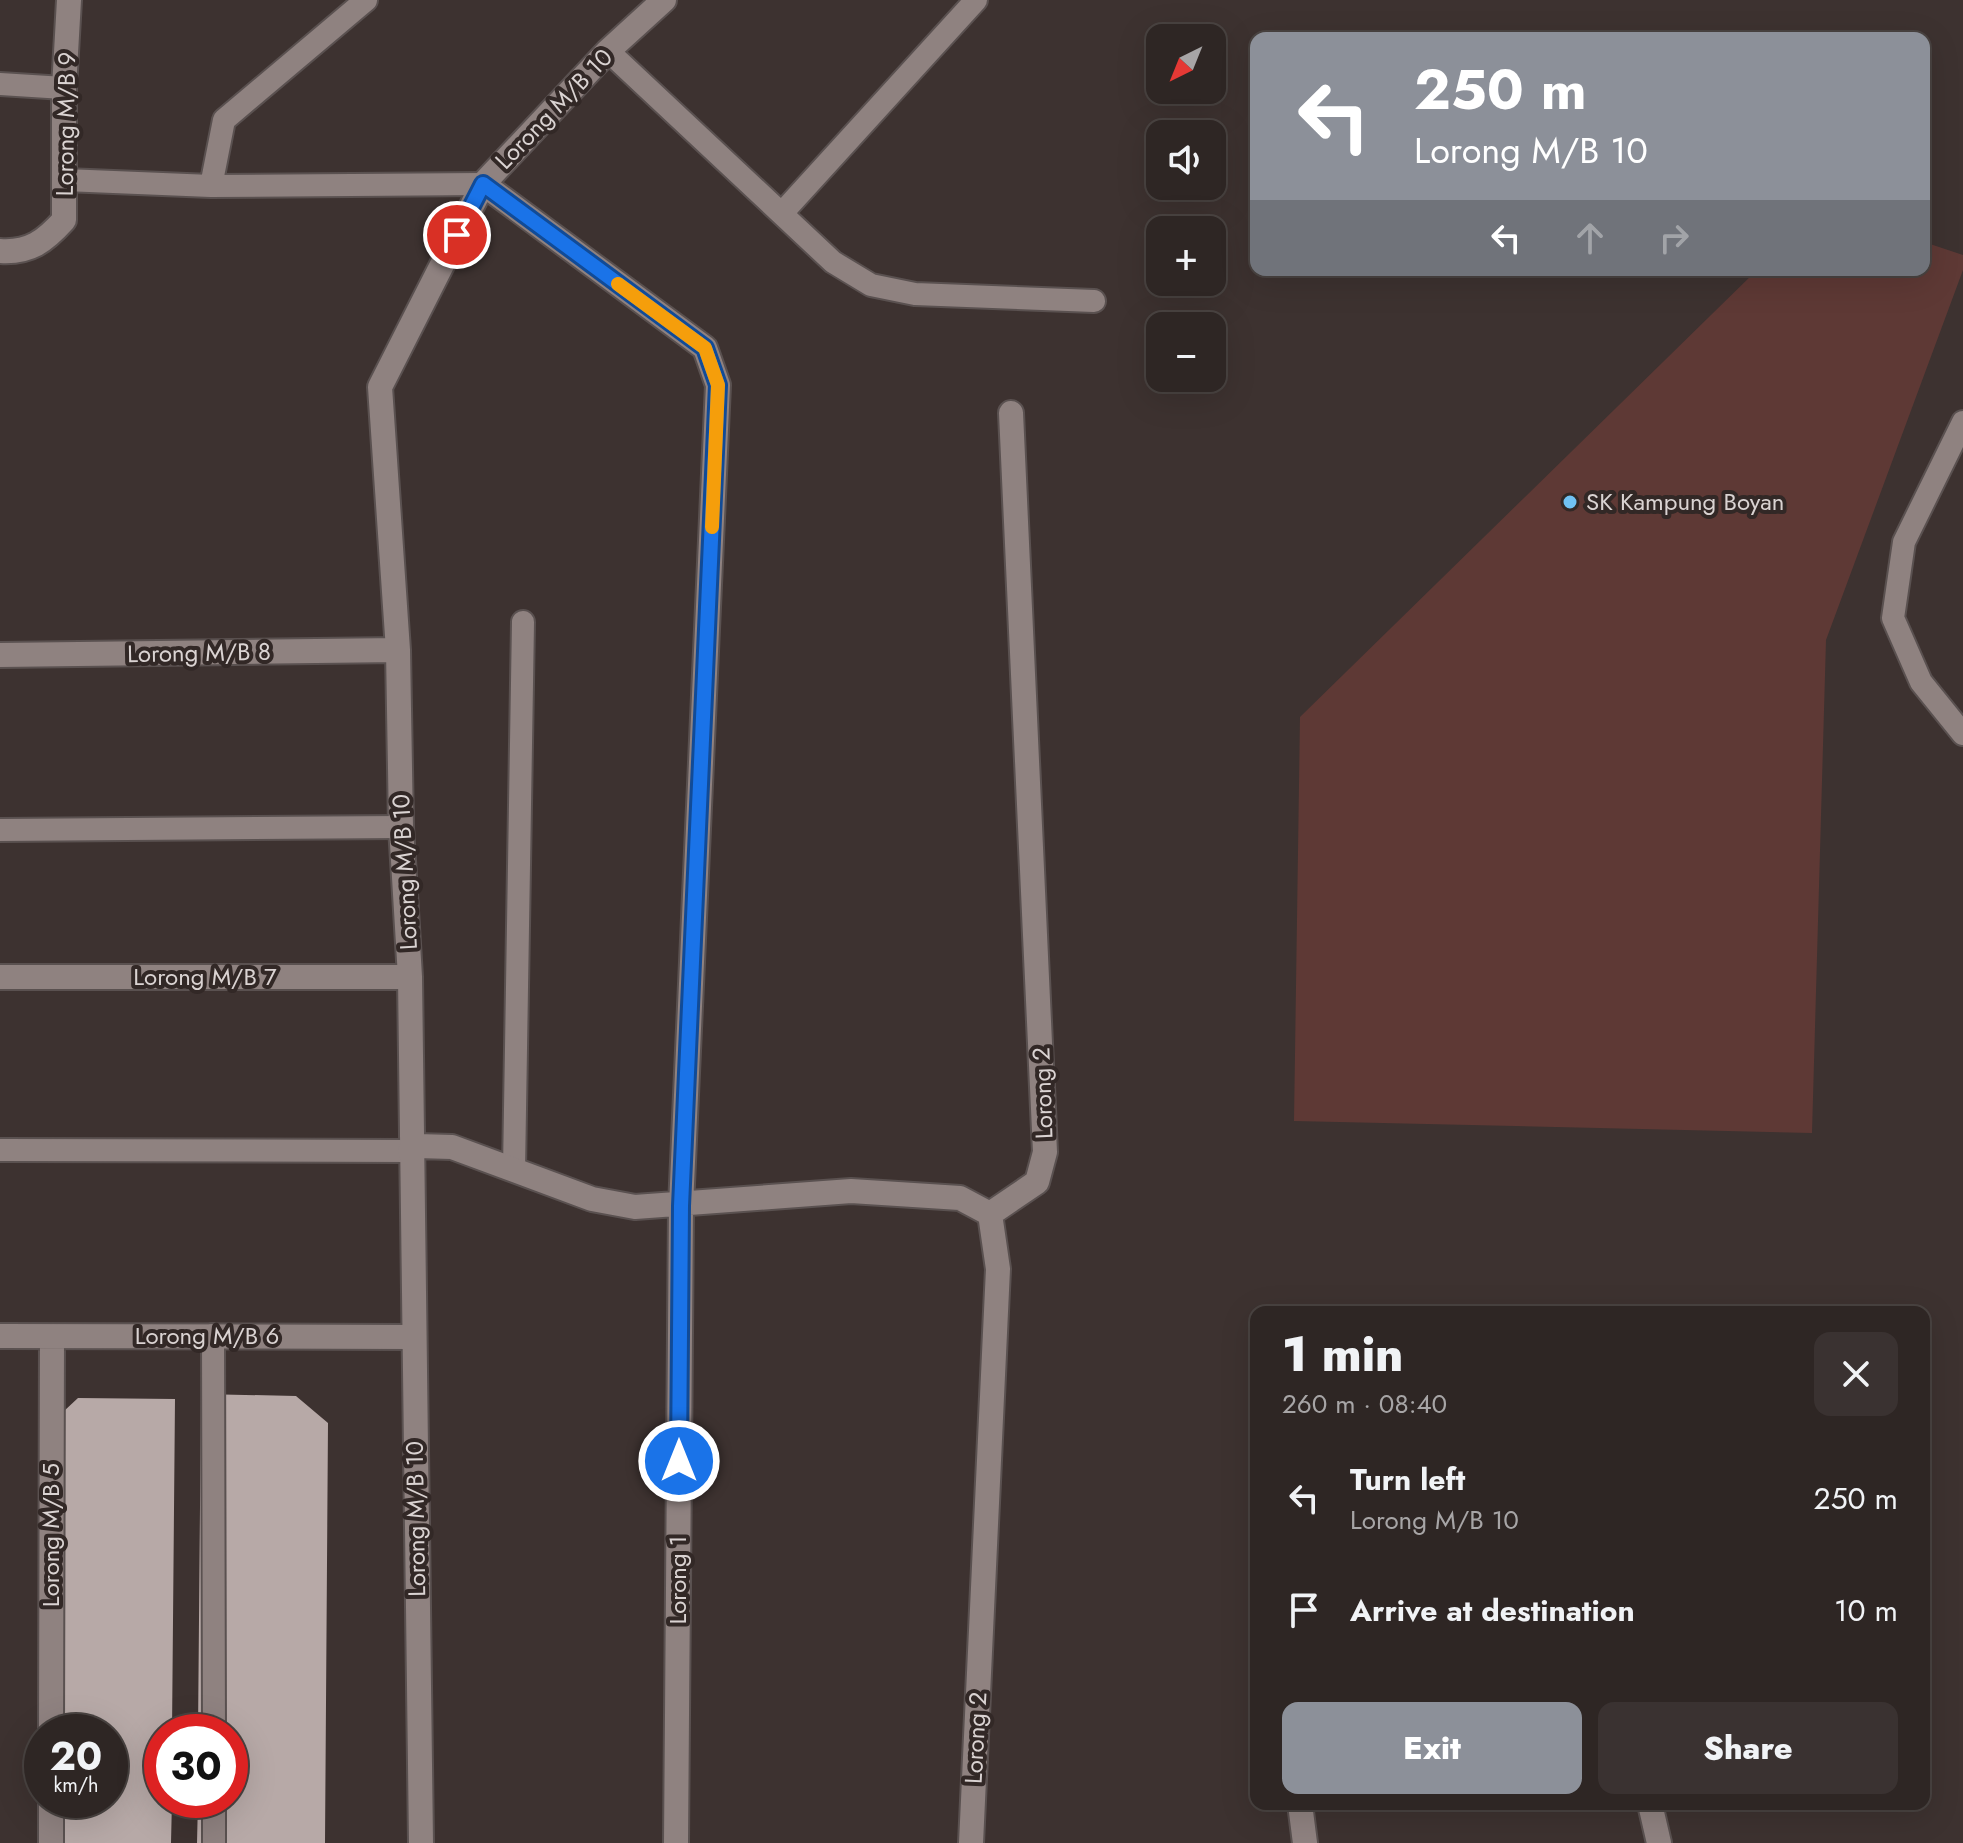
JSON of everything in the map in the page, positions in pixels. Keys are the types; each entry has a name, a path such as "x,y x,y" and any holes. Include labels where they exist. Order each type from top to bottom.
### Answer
{"street":[{"name":"Lorong M/B 9","path":"0,251 18,253 45,242 64,220 64,88 69,0"},
{"name":"Lorong M/B 10","path":"421,1843 410,977 401,827 398,650 380,387 483,184 608,51 664,0"},
{"name":"Lorong 1","path":"483,184 705,348 718,385 681,1206 676,1843"},
{"name":"Lorong 2","path":"971,1843 998,1269 990,1214 1037,1182 1045,1152 1011,413"},
{"name":"Lorong M/B 8","path":"0,655 398,650"},
{"name":"Lorong M/B 7","path":"0,977 410,977"},
{"path":"410,1151 417,1146 452,1147 592,1199 635,1207 681,1206 851,1191 960,1198 990,1214"},
{"name":"Lorong M/B 6","path":"0,1336 413,1337"},
{"name":"Lorong M/B 5","path":"51,1714 52,1338"},
{"path":"1301,1810 1305,1843"},
{"path":"1651,1810 1659,1843"},
{"path":"51,1818 51,1843"}],"lane":[{"path":"211,186 224,120 366,0"},
{"path":"783,212 976,0"},
{"path":"608,51 833,262 871,285 915,294 1094,301"},
{"path":"0,84 64,88"},
{"path":"65,180 211,186 483,184"},
{"path":"1963,422 1904,542 1893,618 1921,682 1963,734"},
{"path":"514,1170 523,622"},
{"path":"0,830 401,827"},
{"path":"0,1150 410,1151"},
{"path":"213,1335 214,1714"},
{"path":"214,1818 214,1843"}],"shaded area":[{"path":"1930,244 1963,255 1963,270 1826,640 1812,1133 1294,1121 1300,717 1751,276 1930,276"}],"building":[{"path":"201,1394 296,1396 328,1423 325,1843 197,1843 198,1818 248,1818 248,1714 198,1714"},
{"path":"78,1398 175,1399 172,1714 144,1714 144,1818 172,1818 171,1843 46,1843 46,1818 128,1818 128,1714 47,1714 49,1425"}],"slow traffic":[{"path":"618,284 705,348 718,385 712,527"}],"place":[{"name":"SK Kampung Boyan","path":"1570,502"}],"route":[{"path":"457,235 483,184 705,348 718,385 681,1206 679,1461"}]}
